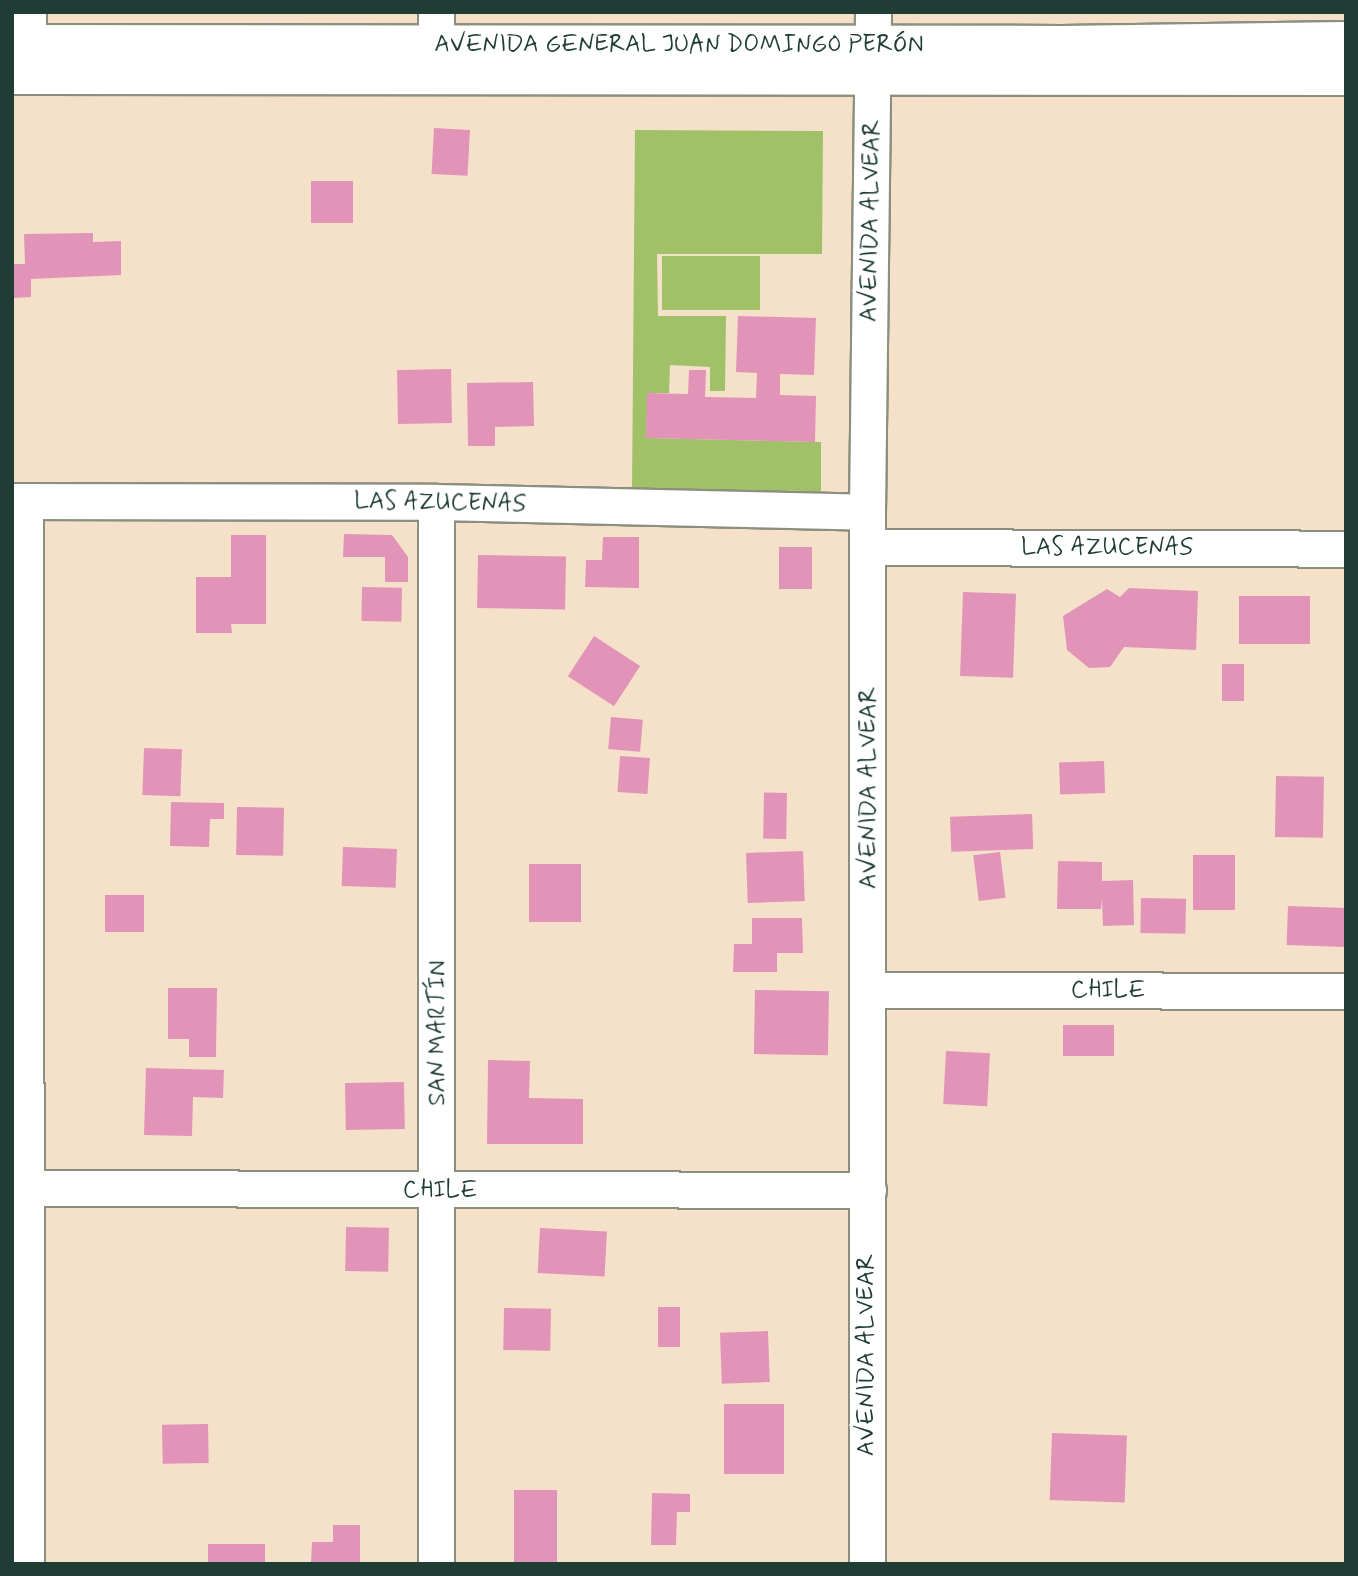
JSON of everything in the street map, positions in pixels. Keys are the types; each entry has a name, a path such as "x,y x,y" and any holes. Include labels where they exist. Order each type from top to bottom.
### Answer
{"main road":[{"name":"AVENIDA GENERAL JUAN DOMINGO PERÓN","path":"20,44 436,28 873,44 1346,76"},
{"name":"AVENIDA GENERAL JUAN DOMINGO PERÓN","path":"20,44 1346,41"}],"street":[{"name":"AVENIDA ALVEAR","path":"867,1564 870,990 867,512 873,44"},
{"name":"LAS AZUCENAS","path":"18,501 436,502 867,512"},
{"path":"18,501 18,1188 26,1564"},
{"name":"SAN MARTÍN","path":"436,502 439,1191 436,1564"},
{"name":"LAS AZUCENAS","path":"868,547 1346,549"},
{"name":"CHILE","path":"870,990 1346,991"},
{"name":"CHILE","path":"18,1188 868,1190"}],"green space":[{"path":"635,130 823,131 822,254 657,254 658,316 726,316 725,391 710,391 710,367 670,365 669,393 648,393 646,438 821,442 821,491 632,490"},
{"path":"662,256 760,256 760,310 662,310"}],"building":[{"path":"434,128 470,130 468,176 432,174"},
{"path":"311,181 353,181 353,223 311,223"},
{"path":"93,233 93,242 121,241 121,275 31,279 31,297 12,298 12,264 25,264 24,234"},
{"path":"738,316 816,318 814,375 780,374 780,395 816,396 815,442 646,438 647,393 688,394 689,370 706,370 705,397 756,398 757,373 736,372"},
{"path":"451,369 452,423 398,424 397,370"},
{"path":"533,382 534,426 495,427 495,446 468,446 467,383"},
{"path":"344,534 392,535 408,557 408,582 385,582 385,557 343,557"},
{"path":"231,535 266,535 266,624 231,624 232,633 196,633 196,577 231,577"},
{"path":"603,537 639,537 639,588 585,587 586,560 602,560"},
{"path":"779,547 812,547 812,589 779,589"},
{"path":"478,555 566,557 565,610 477,608"},
{"path":"362,587 402,588 401,622 361,621"},
{"path":"1129,588 1198,591 1196,650 1124,647 1110,667 1089,668 1067,650 1063,616 1107,589 1120,597"},
{"path":"963,592 1016,594 1013,678 960,676"},
{"path":"1239,596 1310,596 1310,644 1239,644"},
{"path":"594,636 640,666 614,706 568,676"},
{"path":"1222,664 1244,664 1244,701 1222,701"},
{"path":"611,717 643,720 640,752 608,749"},
{"path":"144,748 182,749 180,796 142,795"},
{"path":"620,756 650,758 647,794 617,792"},
{"path":"1104,761 1105,793 1060,795 1059,763"},
{"path":"1276,776 1324,777 1323,838 1275,837"},
{"path":"764,793 787,793 786,839 763,839"},
{"path":"171,802 224,803 224,819 210,819 209,847 170,846"},
{"path":"237,807 284,808 283,856 236,855"},
{"path":"1032,814 1033,849 951,852 950,817"},
{"path":"343,847 397,849 396,888 342,886"},
{"path":"803,851 805,901 748,903 746,853"},
{"path":"1000,852 1006,898 979,901 973,855"},
{"path":"1193,855 1235,855 1235,910 1193,910"},
{"path":"1058,861 1102,862 1102,881 1133,880 1134,925 1103,926 1102,899 1101,909 1057,909"},
{"path":"529,864 581,864 581,922 529,922"},
{"path":"105,895 144,895 144,932 105,932"},
{"path":"1141,898 1186,899 1185,934 1140,933"},
{"path":"1288,906 1346,908 1345,947 1287,945"},
{"path":"752,918 802,918 803,953 777,953 777,972 733,972 734,944 752,944"},
{"path":"168,988 217,988 216,1057 189,1057 189,1039 168,1039"},
{"path":"755,990 829,991 828,1055 754,1054"},
{"path":"1063,1025 1114,1025 1114,1056 1063,1056"},
{"path":"946,1051 990,1053 987,1106 943,1104"},
{"path":"488,1060 530,1061 529,1098 583,1099 583,1144 487,1144"},
{"path":"146,1068 224,1070 223,1098 193,1097 192,1136 144,1135"},
{"path":"404,1082 405,1129 346,1130 345,1083"},
{"path":"346,1227 389,1228 388,1272 345,1271"},
{"path":"540,1228 607,1232 605,1276 538,1273"},
{"path":"658,1307 680,1307 680,1347 658,1347"},
{"path":"504,1308 551,1309 550,1351 503,1350"},
{"path":"768,1331 770,1382 722,1384 720,1333"},
{"path":"724,1404 784,1404 784,1474 724,1474"},
{"path":"208,1424 209,1463 163,1464 162,1425"},
{"path":"1052,1433 1127,1436 1125,1503 1050,1500"},
{"path":"514,1490 557,1490 557,1564 514,1564"},
{"path":"652,1493 690,1494 690,1512 677,1512 676,1545 651,1545"},
{"path":"333,1525 360,1525 360,1564 311,1564 312,1542 333,1542"},
{"path":"208,1544 265,1544 265,1564 208,1564"}]}
